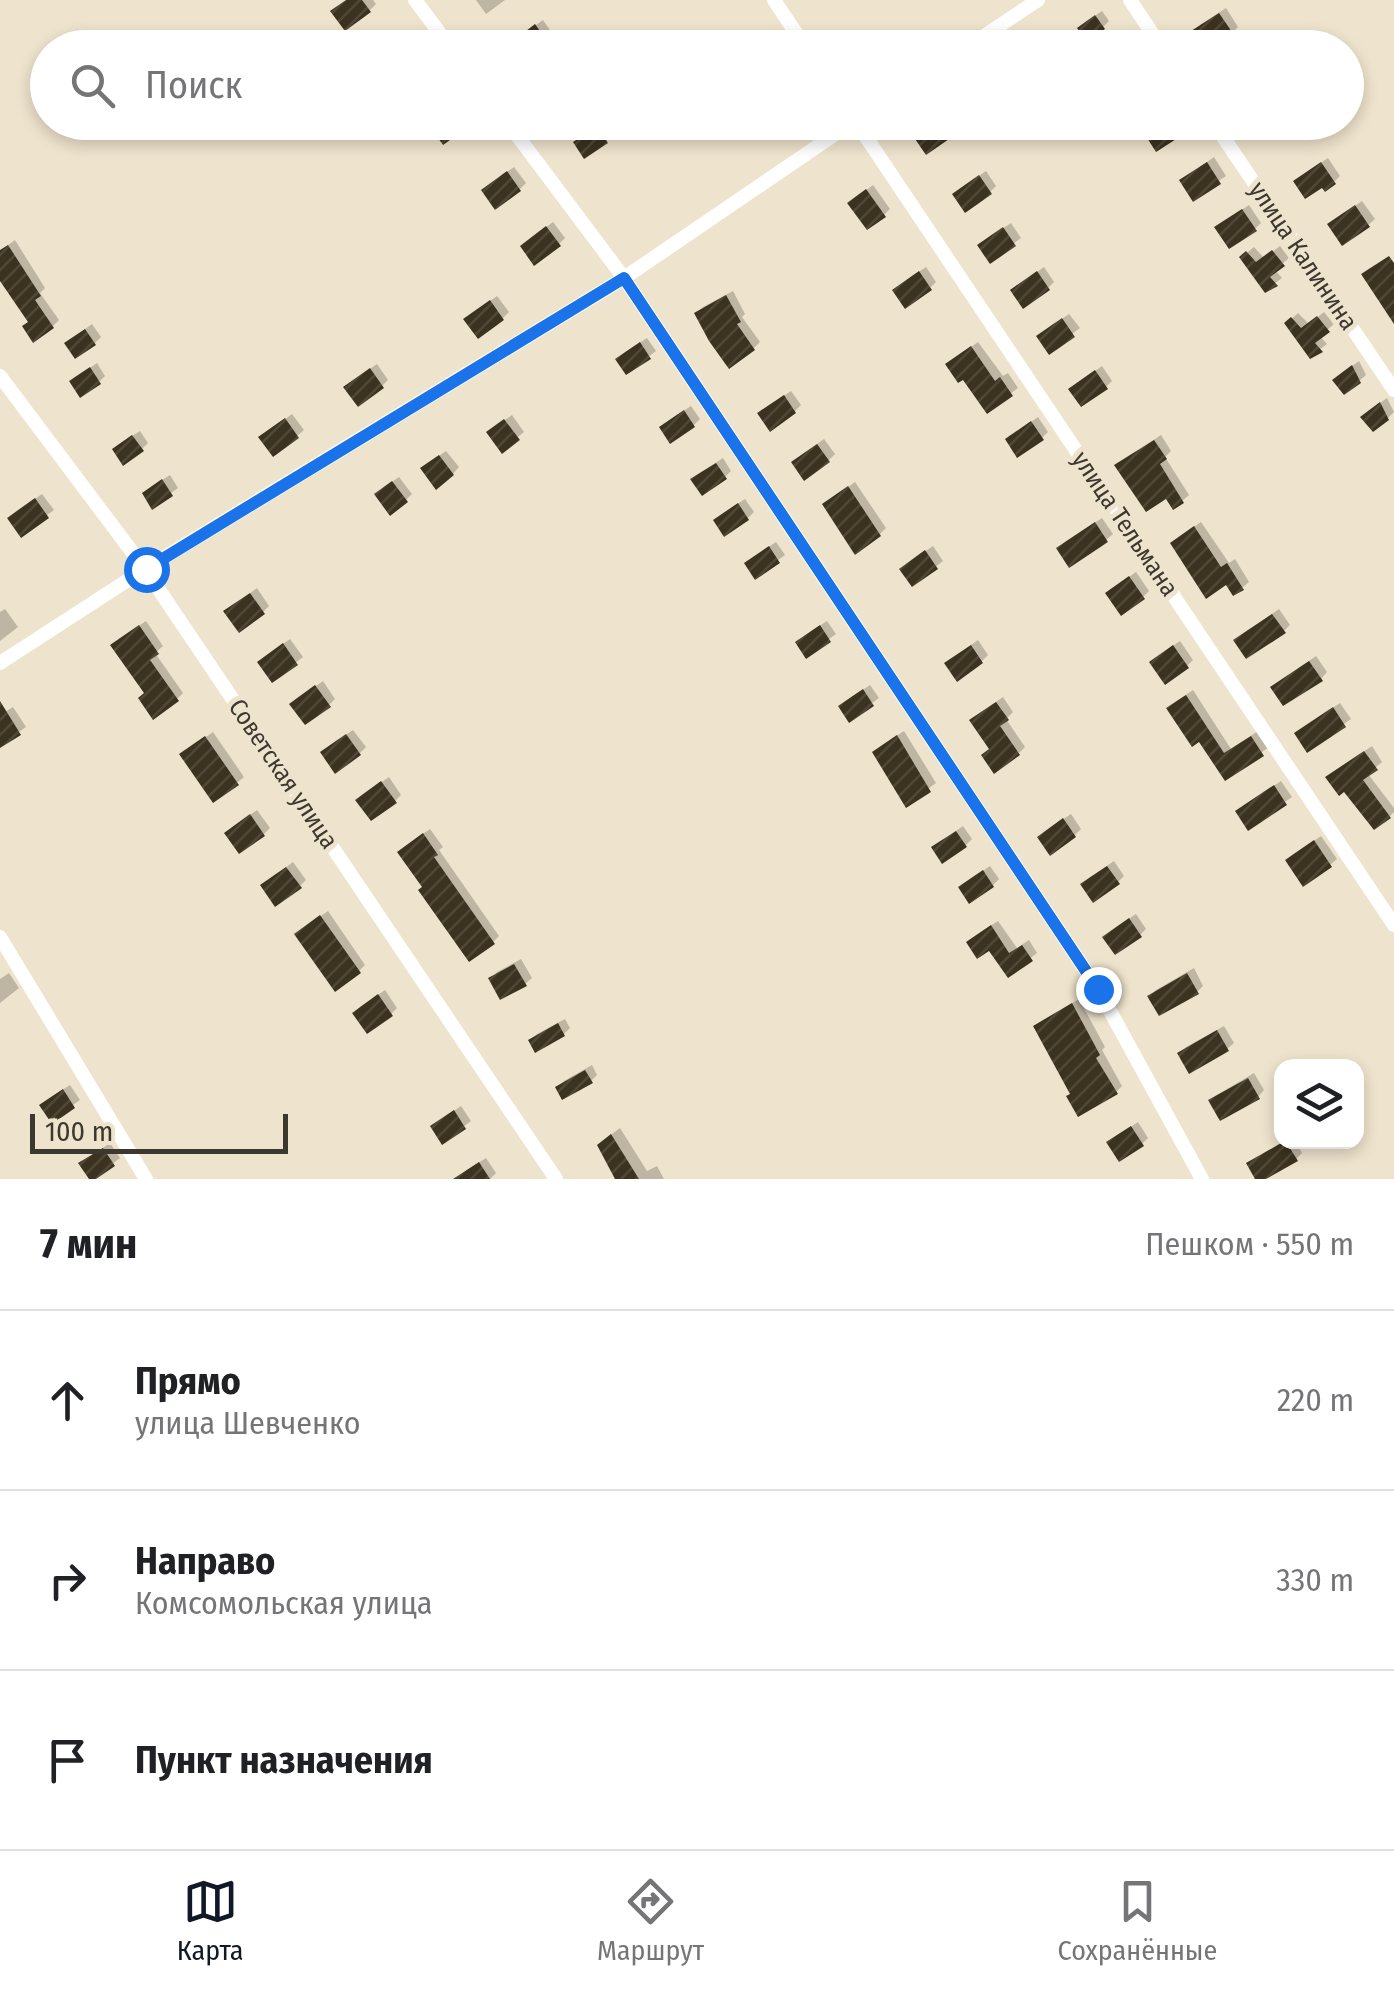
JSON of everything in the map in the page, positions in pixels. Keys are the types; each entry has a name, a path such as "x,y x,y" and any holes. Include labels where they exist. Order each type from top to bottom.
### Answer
{"street":[{"path":"415,0 438,30"},
{"path":"774,0 794,30"},
{"path":"993,30 1038,0"},
{"path":"1130,0 1150,30"},
{"path":"520,140 624,278 1098,989 1202,1179"},
{"path":"0,663 146,569 624,278 827,140"},
{"name":"улица Тельмана","path":"866,140 1394,925"},
{"name":"улица Калинина","path":"1225,140 1394,390"},
{"name":"Советская улица","path":"0,376 146,569 556,1179"},
{"path":"0,937 146,1179"}],"building":[{"path":"346,0 362,0 371,12 344,30 330,11"},
{"path":"1219,13 1231,30 1193,30"},
{"path":"1095,15 1105,29 1078,30"},
{"path":"606,140 608,143 584,159 573,142"},
{"path":"916,140 948,140 926,155"},
{"path":"1148,140 1175,140 1156,152"},
{"path":"1207,162 1221,184 1193,202 1179,180"},
{"path":"1321,162 1336,184 1305,199 1293,181"},
{"path":"507,171 521,191 495,210 481,190"},
{"path":"979,175 992,194 965,213 952,194"},
{"path":"866,189 886,217 867,230 847,203"},
{"path":"1355,205 1370,227 1342,246 1327,224"},
{"path":"1242,209 1257,231 1229,249 1214,227"},
{"path":"546,226 561,246 534,266 520,246"},
{"path":"1003,227 1016,246 990,264 977,245"},
{"path":"8,245 41,296 35,300 54,328 33,343 22,326 28,322 0,281 0,250"},
{"path":"1272,250 1285,266 1270,277 1278,286 1265,293 1239,257 1246,251 1256,262"},
{"path":"1389,256 1394,263 1394,324 1361,274"},
{"path":"919,271 932,290 905,309 892,290"},
{"path":"1037,271 1050,290 1023,309 1010,290"},
{"path":"726,295 741,322 737,324 755,350 729,369 694,313"},
{"path":"490,300 504,320 478,339 463,319"},
{"path":"1317,316 1330,332 1315,343 1323,352 1310,359 1284,323 1291,317 1301,328"},
{"path":"1062,318 1075,337 1049,355 1036,336"},
{"path":"85,329 96,345 75,359 64,343"},
{"path":"640,342 651,359 626,375 615,359"},
{"path":"971,346 995,381 1000,377 1013,396 987,414 963,380 958,383 945,364"},
{"path":"1352,365 1361,383 1344,395 1332,380"},
{"path":"90,367 101,384 80,398 69,381"},
{"path":"370,368 384,388 358,407 343,387"},
{"path":"1095,370 1108,389 1081,407 1068,389"},
{"path":"784,395 796,413 770,432 757,413"},
{"path":"1380,402 1389,420 1373,432 1360,417"},
{"path":"684,410 695,427 670,444 659,427"},
{"path":"285,418 299,438 273,457 258,437"},
{"path":"504,419 520,440 502,454 486,432"},
{"path":"1031,421 1044,440 1017,458 1005,439"},
{"path":"132,435 144,451 123,466 112,449"},
{"path":"1154,440 1167,459 1160,464 1184,503 1173,510 1166,499 1146,512 1114,465"},
{"path":"817,444 830,462 804,481 791,462"},
{"path":"439,455 454,475 436,490 420,468"},
{"path":"716,463 727,479 702,496 690,479"},
{"path":"162,479 173,496 152,510 142,493"},
{"path":"392,481 408,502 390,516 374,494"},
{"path":"848,486 881,536 855,555 822,504"},
{"path":"35,498 49,518 21,538 7,518"},
{"path":"738,503 749,520 724,537 713,520"},
{"path":"1095,522 1108,542 1069,568 1056,548"},
{"path":"1194,526 1221,567 1227,563 1244,590 1233,596 1226,585 1206,599 1170,543"},
{"path":"769,546 780,563 755,580 744,563"},
{"path":"925,550 938,569 912,587 899,569"},
{"path":"1129,576 1145,599 1121,616 1105,593"},
{"path":"250,593 265,614 239,633 223,611"},
{"path":"1272,614 1286,633 1246,659 1233,640"},
{"path":"139,625 159,654 150,660 179,701 153,720 138,698 144,693 110,645"},
{"path":"820,625 831,642 806,659 795,642"},
{"path":"283,643 298,665 272,683 257,662"},
{"path":"971,645 983,663 957,682 944,663"},
{"path":"1173,645 1189,668 1165,685 1149,662"},
{"path":"1309,661 1323,681 1283,706 1270,687"},
{"path":"315,685 331,707 305,725 289,704"},
{"path":"863,689 874,706 849,723 838,706"},
{"path":"1186,695 1224,753 1251,736 1264,756 1225,781 1199,742 1192,747 1166,708"},
{"path":"0,701 21,735 0,748"},
{"path":"996,702 1009,720 1000,726 1020,755 994,774 981,755 989,749 969,720"},
{"path":"1333,707 1346,727 1307,753 1294,733"},
{"path":"346,734 361,755 335,774 320,752"},
{"path":"897,735 931,792 906,808 872,752"},
{"path":"205,736 239,785 213,803 179,754"},
{"path":"1364,751 1378,770 1363,780 1391,818 1374,830 1344,792 1339,796 1325,777"},
{"path":"381,781 397,803 371,821 355,800"},
{"path":"1274,785 1287,805 1248,831 1235,811"},
{"path":"250,814 265,836 239,854 224,833"},
{"path":"1063,818 1076,837 1050,856 1037,837"},
{"path":"956,831 967,847 942,864 931,847"},
{"path":"423,833 438,855 434,857 495,944 469,962 418,890 422,887 397,852"},
{"path":"1314,840 1332,867 1303,887 1285,860"},
{"path":"1107,866 1120,884 1093,903 1080,884"},
{"path":"286,867 302,888 275,907 260,885"},
{"path":"983,870 994,887 969,904 958,887"},
{"path":"320,915 361,973 335,992 294,934"},
{"path":"1129,918 1142,937 1115,955 1102,937"},
{"path":"991,925 1009,953 1022,945 1033,961 1008,978 989,951 977,959 966,942"},
{"path":"514,964 527,986 500,1000 488,978"},
{"path":"1187,973 1199,994 1159,1016 1147,996"},
{"path":"378,994 393,1016 367,1034 352,1013"},
{"path":"1072,1003 1100,1055 1096,1058 1118,1094 1078,1117 1066,1096 1070,1094 1033,1026"},
{"path":"558,1023 565,1036 535,1053 528,1040"},
{"path":"1217,1030 1229,1051 1189,1074 1177,1053"},
{"path":"585,1070 593,1083 562,1100 555,1087"},
{"path":"1248,1078 1260,1099 1220,1121 1208,1100"},
{"path":"63,1089 75,1108 52,1124 39,1105"},
{"path":"454,1110 466,1129 442,1145 430,1126"},
{"path":"1131,1126 1144,1146 1119,1162 1106,1142"},
{"path":"611,1134 639,1179 615,1179 597,1145"},
{"path":"1274,1147 1290,1149 1298,1161 1266,1179 1255,1179 1246,1163"},
{"path":"103,1148 115,1166 96,1179 89,1179 78,1163"},
{"path":"479,1162 490,1179 453,1179"}],"route":[{"path":"146,569 624,278 1098,989"}]}
